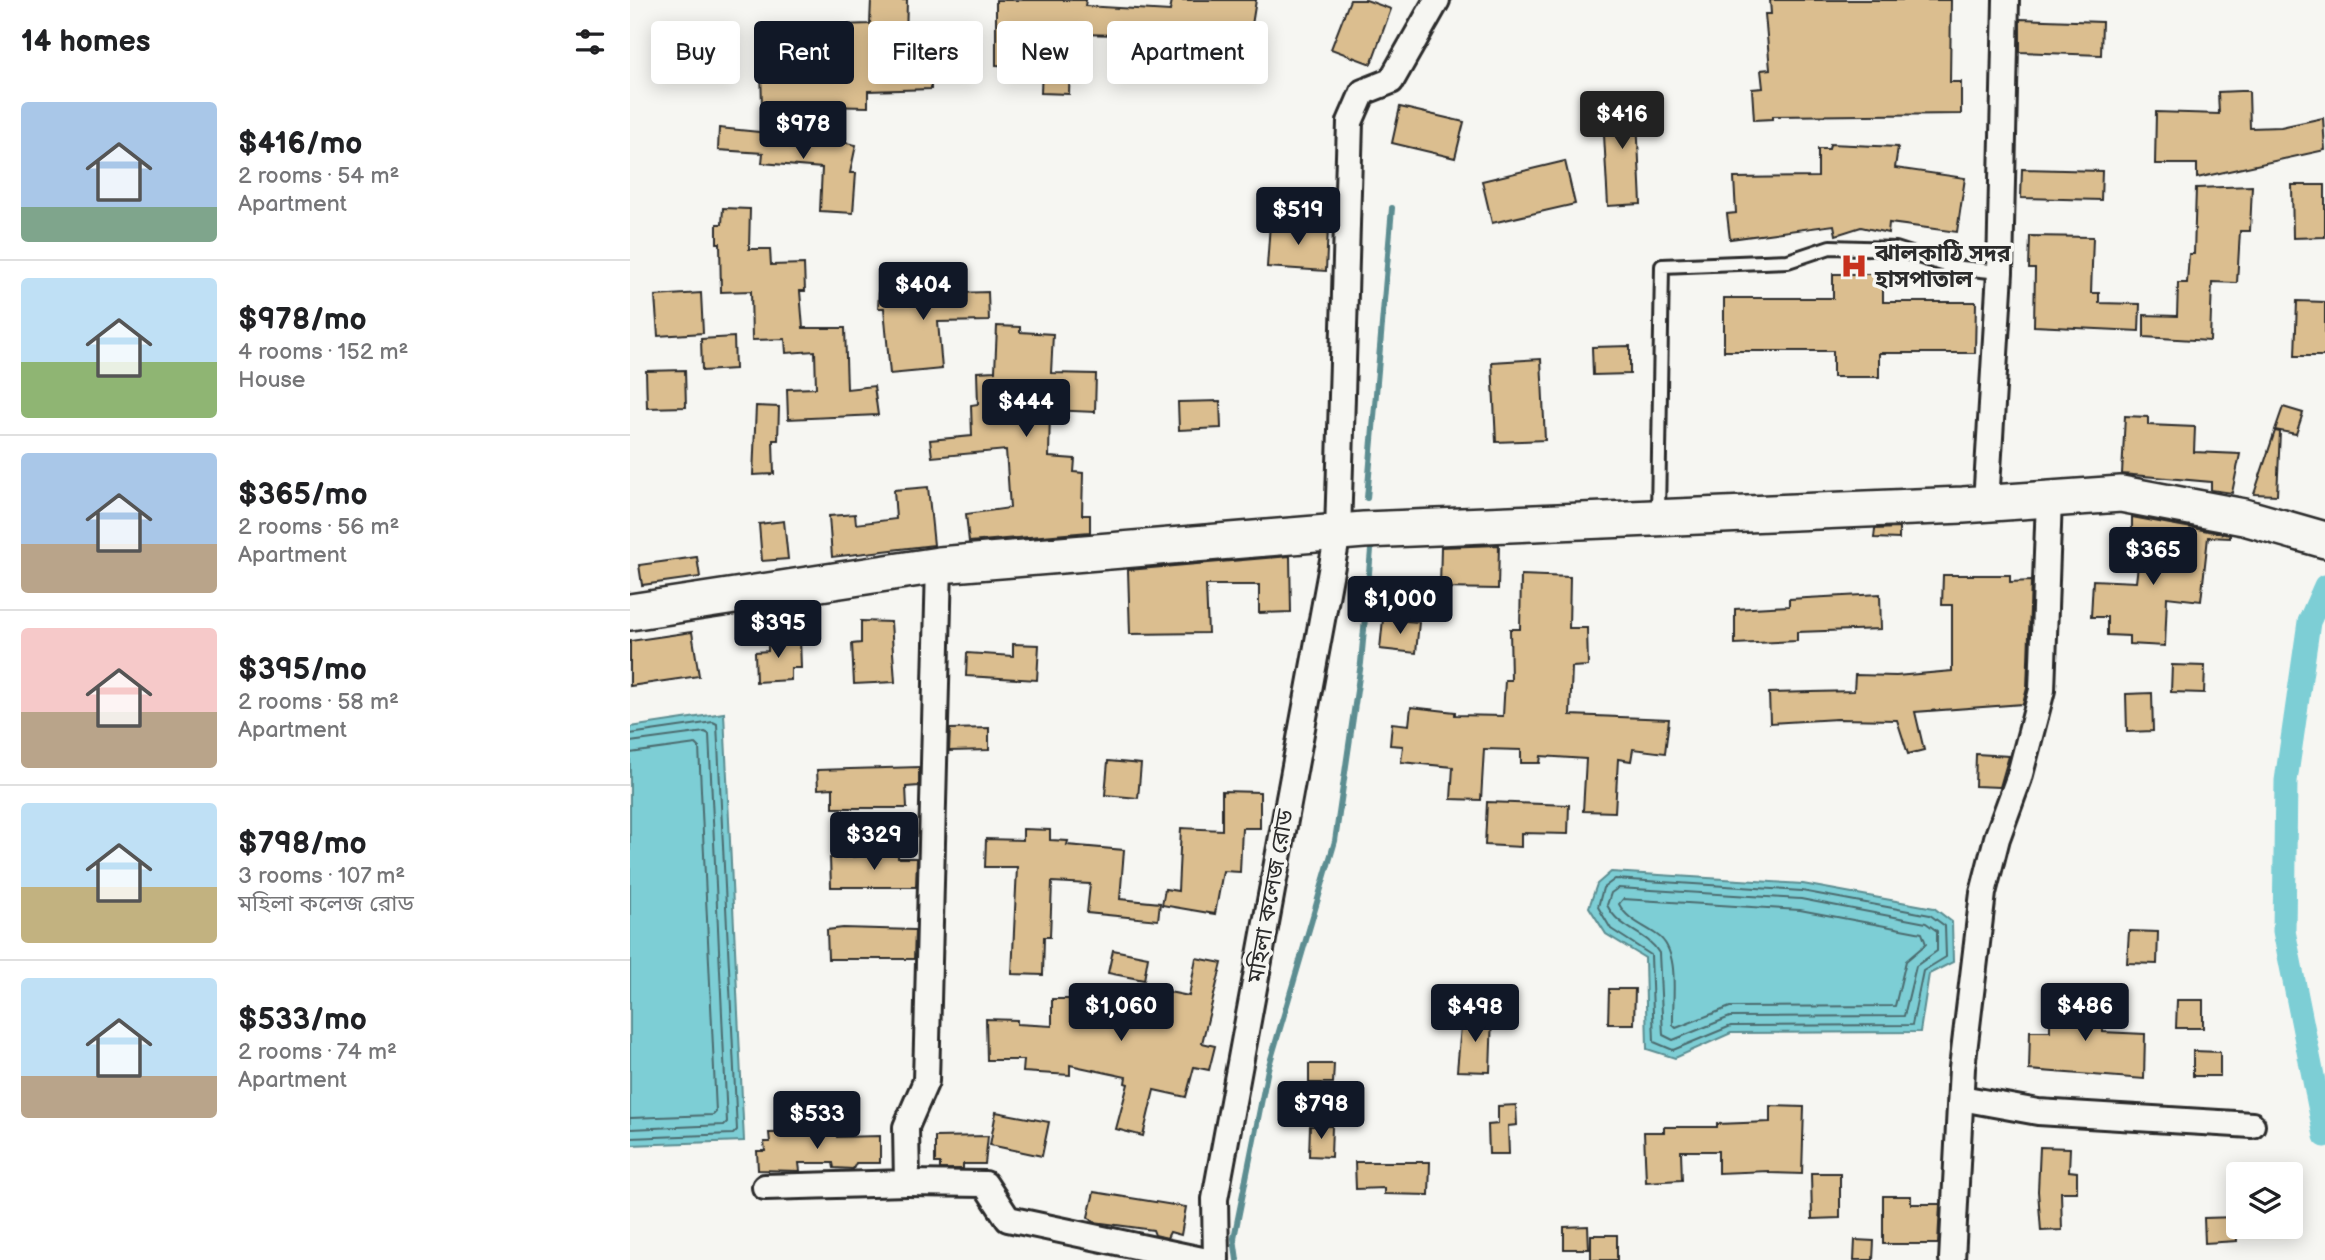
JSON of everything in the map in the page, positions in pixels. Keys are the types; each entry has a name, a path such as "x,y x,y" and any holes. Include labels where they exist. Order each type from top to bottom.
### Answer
{"main road":[{"path":"630,612 939,565 1338,533 1986,503 2121,494 2244,517 2325,540"}],"street":[{"name":"মহিলা কলেজ রোড","path":"1216,1260 1215,1199 1338,533 1350,122 1363,92 1391,81 1437,0"},
{"path":"1986,503 2000,272 2006,0"},
{"path":"1952,1260 1961,1098 1983,893 1997,838 2019,778 2042,690 2049,499"},
{"path":"907,1183 906,1127 926,1081 939,565"},
{"path":"1961,1098 2038,1112 2252,1125"},
{"path":"765,1187 985,1184 1008,1219 1202,1260"}],"lane":[{"path":"1658,518 1662,266 1788,261 1830,247 1896,249 1952,267 2000,272"}],"water":[{"path":"724,713 744,1141 630,1145 630,727"},
{"path":"1611,872 1803,884 1934,908 1952,922 1953,962 1929,974 1920,1032 1731,1033 1675,1058 1647,1049 1645,958 1606,934 1589,907 1597,884"}],"building":[{"path":"871,0 907,0 906,21 870,21"},
{"path":"996,0 1086,0 1085,6 1170,11 1172,0 1256,0 1253,21 1107,21 1107,35 1093,34 1093,21 997,21 996,65"},
{"path":"1350,0 1366,0 1391,9 1371,64 1331,49"},
{"path":"1770,0 1951,0 1950,82 1961,82 1961,114 1773,116 1773,119 1754,120 1752,89 1763,88 1761,70 1770,69 1765,14 1771,14"},
{"path":"2020,19 2102,22 2101,55 2020,52"},
{"path":"868,24 868,84 931,84 931,89 868,91 868,107 762,105 761,84 854,84 854,25"},
{"path":"1041,84 1069,84 1069,94 1041,93"},
{"path":"2249,91 2250,128 2281,127 2323,118 2325,150 2197,178 2197,164 2155,164 2156,112 2219,114 2218,92"},
{"path":"1636,97 1641,204 1608,206 1602,99"},
{"path":"1400,107 1464,122 1455,158 1392,143"},
{"path":"719,128 822,138 856,145 850,173 856,173 853,213 820,211 822,168 762,163 763,153 718,150"},
{"path":"1830,144 1898,147 1895,168 1965,178 1957,232 1889,223 1888,233 1861,227 1836,235 1834,225 1730,239 1727,214 1736,213 1734,178 1818,177 1818,149 1829,149"},
{"path":"1565,161 1575,204 1492,223 1482,181"},
{"path":"2022,169 2102,171 2101,200 2021,198"},
{"path":"2292,185 2325,185 2325,237 2293,238"},
{"path":"2252,186 2250,231 2240,231 2237,283 2212,282 2210,341 2144,337 2144,315 2177,316 2178,283 2187,283 2189,254 2194,254 2196,188"},
{"path":"723,208 750,209 749,249 770,249 771,265 804,264 805,291 800,291 803,328 845,328 847,389 874,386 878,415 788,419 787,389 816,388 815,351 786,353 785,339 752,340 751,291 721,292 717,224 722,224"},
{"path":"1270,223 1328,227 1326,271 1267,267"},
{"path":"2030,236 2093,237 2091,293 2099,293 2099,303 2140,304 2139,331 2034,326 2035,269 2029,269"},
{"path":"1833,274 1883,274 1883,302 1976,302 1975,353 1879,353 1879,377 1833,377 1833,351 1724,351 1724,298 1833,298"},
{"path":"880,279 923,281 923,294 988,292 989,321 938,322 942,369 890,374 884,308 878,308"},
{"path":"701,293 703,333 658,336 655,296"},
{"path":"2297,301 2325,302 2325,356 2295,356"},
{"path":"997,326 1020,327 1020,332 1053,334 1051,373 1096,374 1095,412 1050,410 1049,457 1075,459 1074,472 1083,473 1082,515 1090,515 1090,532 969,542 966,514 1010,508 1006,450 932,457 930,440 972,436 971,405 978,404 977,372 995,371"},
{"path":"734,337 735,369 702,371 701,339"},
{"path":"1630,346 1630,374 1593,375 1592,347"},
{"path":"1541,359 1545,440 1496,442 1492,362"},
{"path":"685,370 686,407 647,408 646,371"},
{"path":"1220,401 1221,428 1179,430 1178,402"},
{"path":"756,406 779,407 778,440 773,440 774,474 753,475"},
{"path":"2283,407 2303,413 2296,434 2275,430"},
{"path":"2125,416 2148,417 2148,425 2195,427 2194,452 2240,454 2232,493 2211,490 2211,482 2122,474"},
{"path":"2275,431 2280,432 2277,495 2254,494"},
{"path":"928,487 934,545 832,557 829,516 855,514 856,524 896,519 894,490"},
{"path":"2132,517 2230,535 2230,538 2208,537 2201,601 2167,597 2165,646 2129,644 2129,636 2107,635 2107,617 2091,617 2093,580 2136,582 2138,565 2180,569 2184,536 2132,534"},
{"path":"784,521 788,559 762,561 759,524"},
{"path":"1899,528 1899,539 1874,538 1875,529"},
{"path":"1499,545 1498,589 1440,588 1441,547"},
{"path":"1290,556 1291,612 1259,613 1259,585 1206,585 1208,633 1130,634 1128,570"},
{"path":"697,557 700,577 642,585 639,565"},
{"path":"1521,575 1570,577 1569,628 1587,628 1588,666 1572,667 1570,715 1669,719 1665,753 1633,749 1631,761 1618,759 1615,812 1583,811 1586,759 1541,756 1540,763 1521,763 1521,750 1484,749 1481,800 1451,799 1453,767 1401,762 1403,746 1390,745 1392,723 1409,725 1411,707 1455,712 1455,715 1503,716 1505,680 1511,680 1510,629 1520,629"},
{"path":"1943,575 2010,575 2010,582 2031,581 2027,688 2023,704 1915,712 1924,750 1908,754 1897,720 1837,719 1770,723 1769,693 1854,691 1855,675 1896,676 1952,671 1952,605 1942,605"},
{"path":"1880,594 1881,629 1797,632 1797,641 1735,644 1735,609 1789,606 1789,599"},
{"path":"1383,619 1419,622 1416,653 1380,649"},
{"path":"861,621 891,622 895,682 854,684 852,644 861,643"},
{"path":"692,632 699,676 630,686 630,641"},
{"path":"800,638 801,668 791,668 791,680 756,682 755,652 768,651 768,640"},
{"path":"1013,644 1039,645 1037,680 966,676 967,653 1013,656"},
{"path":"2172,665 2205,666 2204,693 2171,692"},
{"path":"2152,693 2153,731 2127,732 2126,694"},
{"path":"989,728 989,750 949,751 950,729"},
{"path":"1976,754 2009,756 2000,787 1975,786"},
{"path":"1108,761 1141,764 1138,798 1105,795"},
{"path":"919,767 919,786 906,787 907,808 833,808 833,788 818,789 817,770"},
{"path":"1222,791 1260,792 1260,828 1242,828 1240,872 1223,871 1215,914 1162,905 1165,889 1178,891 1181,828 1222,830"},
{"path":"1487,802 1569,805 1568,834 1521,833 1521,847 1485,845"},
{"path":"1023,829 1050,830 1050,840 1068,841 1067,845 1124,850 1120,899 1160,903 1158,920 1087,913 1090,884 1052,882 1050,937 1044,937 1043,975 1012,974 1017,867 985,867 986,839 1023,840"},
{"path":"898,854 898,858 917,858 916,887 831,887 830,858"},
{"path":"827,930 915,930 914,959 828,959"},
{"path":"2129,931 2158,932 2157,964 2127,963"},
{"path":"1113,950 1148,957 1144,980 1108,973"},
{"path":"1196,958 1222,963 1202,1043 1215,1046 1209,1070 1194,1067 1186,1097 1154,1090 1143,1136 1116,1129 1128,1084 1125,1083 1126,1077 1070,1065 1070,1075 1023,1072 1024,1060 987,1060 986,1019 1017,1020 1017,1024 1052,1026 1052,999 1071,999 1071,1004 1132,1017 1139,986 1189,996"},
{"path":"1609,989 1635,989 1634,1024 1608,1024"},
{"path":"2102,996 2103,1032 2145,1034 2144,1079 2029,1070 2030,1031 2050,1031 2050,997"},
{"path":"2177,1000 2203,1000 2203,1028 2176,1028"},
{"path":"1462,1015 1492,1015 1490,1072 1457,1071"},
{"path":"2193,1051 2220,1052 2220,1076 2193,1076"},
{"path":"1309,1064 1334,1064 1333,1083 1309,1083"},
{"path":"1516,1105 1517,1125 1508,1126 1509,1154 1489,1154 1488,1125 1498,1124 1498,1106"},
{"path":"1770,1106 1804,1107 1802,1174 1769,1171 1718,1173 1718,1151 1681,1151 1682,1180 1646,1182 1644,1132 1664,1132 1664,1127 1717,1127 1717,1124 1770,1122"},
{"path":"996,1112 1049,1122 1042,1156 990,1145"},
{"path":"1310,1126 1332,1126 1331,1157 1309,1156"},
{"path":"837,1132 837,1137 880,1136 880,1163 856,1163 853,1169 834,1168 833,1163 799,1163 800,1171 758,1170 757,1151 765,1151 764,1142 770,1142 769,1133"},
{"path":"988,1136 985,1164 963,1164 963,1169 940,1169 940,1163 935,1163 935,1137"},
{"path":"2040,1147 2070,1148 2069,1171 2077,1172 2077,1192 2061,1192 2062,1230 2041,1231 2038,1191"},
{"path":"1355,1162 1430,1162 1429,1195 1384,1194 1384,1188 1356,1189"},
{"path":"1811,1173 1840,1173 1840,1218 1812,1219"},
{"path":"1094,1192 1186,1207 1181,1235 1170,1232 1167,1238 1155,1235 1153,1230 1094,1222 1088,1217"},
{"path":"1883,1196 1911,1196 1911,1204 1940,1204 1938,1244 1883,1244"},
{"path":"2226,1217 2226,1239 2237,1241 2205,1243 2204,1218"},
{"path":"1588,1226 1589,1249 1564,1249 1564,1227"},
{"path":"1591,1235 1617,1235 1617,1260 1591,1260"},
{"path":"1855,1240 1874,1241 1873,1260 1854,1260"}],"waterway":[{"path":"1367,498 1392,208"},
{"path":"1237,1260 1234,1238 1268,1069 1335,841 1361,663 1371,550"},
{"path":"2325,586 2309,622 2286,781 2284,931 2325,1136"}],"place":[{"name":"ঝালকাঠি সদর হাসপাতাল","path":"1854,266"}]}
